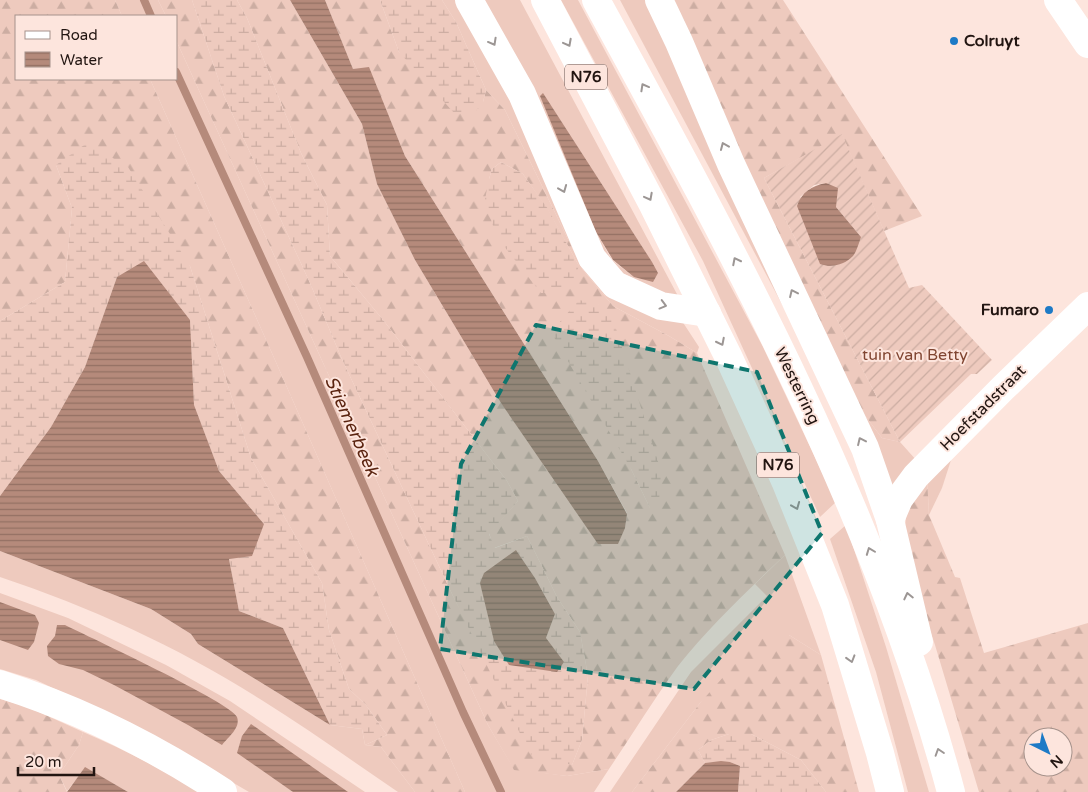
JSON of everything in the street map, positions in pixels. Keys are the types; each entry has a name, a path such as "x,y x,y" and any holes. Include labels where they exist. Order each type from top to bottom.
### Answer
{"main road":[{"path":"469,0 522,94 592,258 615,285 661,306 707,313"},
{"name":"N76","path":"545,0 707,313 786,483 835,605 890,792"},
{"name":"Westerring","path":"596,0 741,269 812,415 857,518 899,630 927,713 950,792"},
{"path":"659,0 680,42 731,164 865,448 890,520 922,652 927,713"},
{"path":"1058,0 1088,44"},
{"name":"Hoefstadstraat","path":"890,520 899,499 916,476 1088,306"},
{"path":"0,684 29,693 136,740 223,792"}],"highlighted area":[{"path":"536,325 757,372 822,533 694,689 440,649 461,464"}],"green space":[{"path":"0,0 115,0 122,15 15,15 15,80 150,80 465,792 415,792 381,747 365,745 387,735 366,705 349,689 329,630 322,583 251,458 190,266 56,165 72,208 65,282 0,321"},
{"path":"115,0 158,0 166,15 122,15"},
{"path":"158,0 192,0 224,96 310,283 341,357 453,596 483,654 572,765 582,740 588,676 580,632 557,597 527,536 494,548 489,533 518,501 507,481 384,321 330,256 327,205 301,153 247,18 237,0 290,0 362,124 377,184 415,260 501,403 625,528 627,513 598,461 405,156 390,119 353,69 325,0 380,0 399,52 483,102 486,90 505,110 583,270 613,306 697,353 785,555 743,595 690,651 609,769 567,776 514,770 488,725 178,44 178,15 166,15","holes":["501,162 523,174 548,210 579,266 489,179 492,169","598,304 650,508 631,469"]},
{"path":"192,0 237,0 247,18 301,153 327,205 330,256 384,321 507,481 518,501 489,534 495,548 527,536 557,597 580,632 588,676 582,740 572,765 530,754 453,596 341,357 310,283 224,96","holes":["516,550 535,578 555,614 546,638"]},
{"path":"380,0 442,0 456,22 486,90 483,102 475,112 455,114 399,52"},
{"path":"442,0 456,0 502,80 590,271 682,321 699,347 697,353 613,306 583,270 505,110 486,90 456,22"},
{"path":"483,0 520,0 678,296 661,292 622,273 602,251","holes":["596,232 634,277 612,260"]},
{"path":"561,0 578,0 763,347 836,502 820,517 703,261"},
{"path":"620,0 647,0 809,355"},
{"path":"671,0 783,0 922,216 884,231 842,135 764,178 900,442 882,438 860,409 750,180"},
{"path":"178,44 488,725 514,769 567,776 609,769 594,792 465,792 150,80 178,80"},
{"name":"tuin van Betty","path":"842,134 909,288 922,285 992,360 977,374 971,374 900,442 764,178","holes":["826,183 836,207 861,237 800,197 814,185"]},
{"path":"87,143 128,167 190,266 251,458 322,583 329,630 349,689 366,705 387,735 365,745 362,729 330,725 283,628 239,611 229,559 264,524 219,471 194,406 190,320 117,277 85,367 51,427 0,496 0,321 65,282 72,208 56,165"},
{"path":"501,162 523,174 548,209 579,266 572,283 563,293 541,293 496,236 485,199 492,169"},
{"path":"579,300 598,304 613,319 661,471 659,502 650,508 631,469 551,332"},
{"path":"860,409 882,438 900,442 917,461 892,496"},
{"path":"952,457 942,488 929,515 927,476"},
{"path":"927,476 929,515 955,577 960,578 984,653 1088,623 1088,792 979,792 935,645 912,577 904,535 907,510"},
{"path":"846,525 886,647 929,792 908,792 876,672 830,539"},
{"path":"0,551 151,609 191,634 198,644 330,725 362,729 365,745 381,747 415,792 398,792 278,710 230,680 166,646 101,615 0,577"},
{"path":"785,555 821,655 789,635 700,703 632,792 610,792 691,672 767,596 755,584"},
{"path":"0,593 68,618 166,665 230,701 365,792 249,792 148,733 36,680 0,669"},
{"path":"789,635 821,655 859,792 826,792 801,760 751,734 729,734 711,740 698,750 705,763 676,792 632,792 700,703 760,636"},
{"path":"0,699 28,707 83,732 79,745 59,775 67,792 0,792"},
{"path":"83,732 171,775 199,792 128,792 85,768 67,791 59,775 79,745"},
{"path":"729,734 751,734 801,760 826,792 738,792 740,766 730,762 705,763 698,750 711,740"}],"water":[{"path":"290,0 325,0 353,69 369,67 405,156 598,461 627,514 625,528 618,544 598,544 501,403 415,260 377,184 362,124"},
{"path":"543,93 652,262 658,273 653,282 634,277 613,260 596,232 540,96"},
{"path":"826,183 838,188 836,207 861,237 853,256 846,262 833,266 820,264 797,206 808,190"},
{"path":"144,261 190,320 194,405 219,471 264,524 252,556 229,559 239,611 283,628 330,725 198,644 191,634 151,609 0,551 0,496 51,427 85,367 117,277"},
{"path":"516,550 535,578 555,614 546,638 564,662 557,672 509,665 494,641 480,583 484,573"},
{"path":"0,602 35,615 39,623 34,642 28,650 0,640"},
{"path":"57,625 65,625 211,698 229,709 237,717 236,729 222,745 114,685 83,670 59,664 48,656 47,646 55,636"},
{"path":"251,724 348,792 293,792 237,753 242,736"},
{"path":"721,761 740,766 738,792 676,792 705,763"},
{"path":"85,767 128,792 67,792"}],"waterway":[{"name":"Stiemerbeek","path":"144,0 151,15"},
{"name":"Stiemerbeek","path":"178,76 307,357 463,712 501,792"}],"place":[{"name":"Colruyt","path":"954,41"},
{"name":"Fumaro","path":"1049,310"}]}
